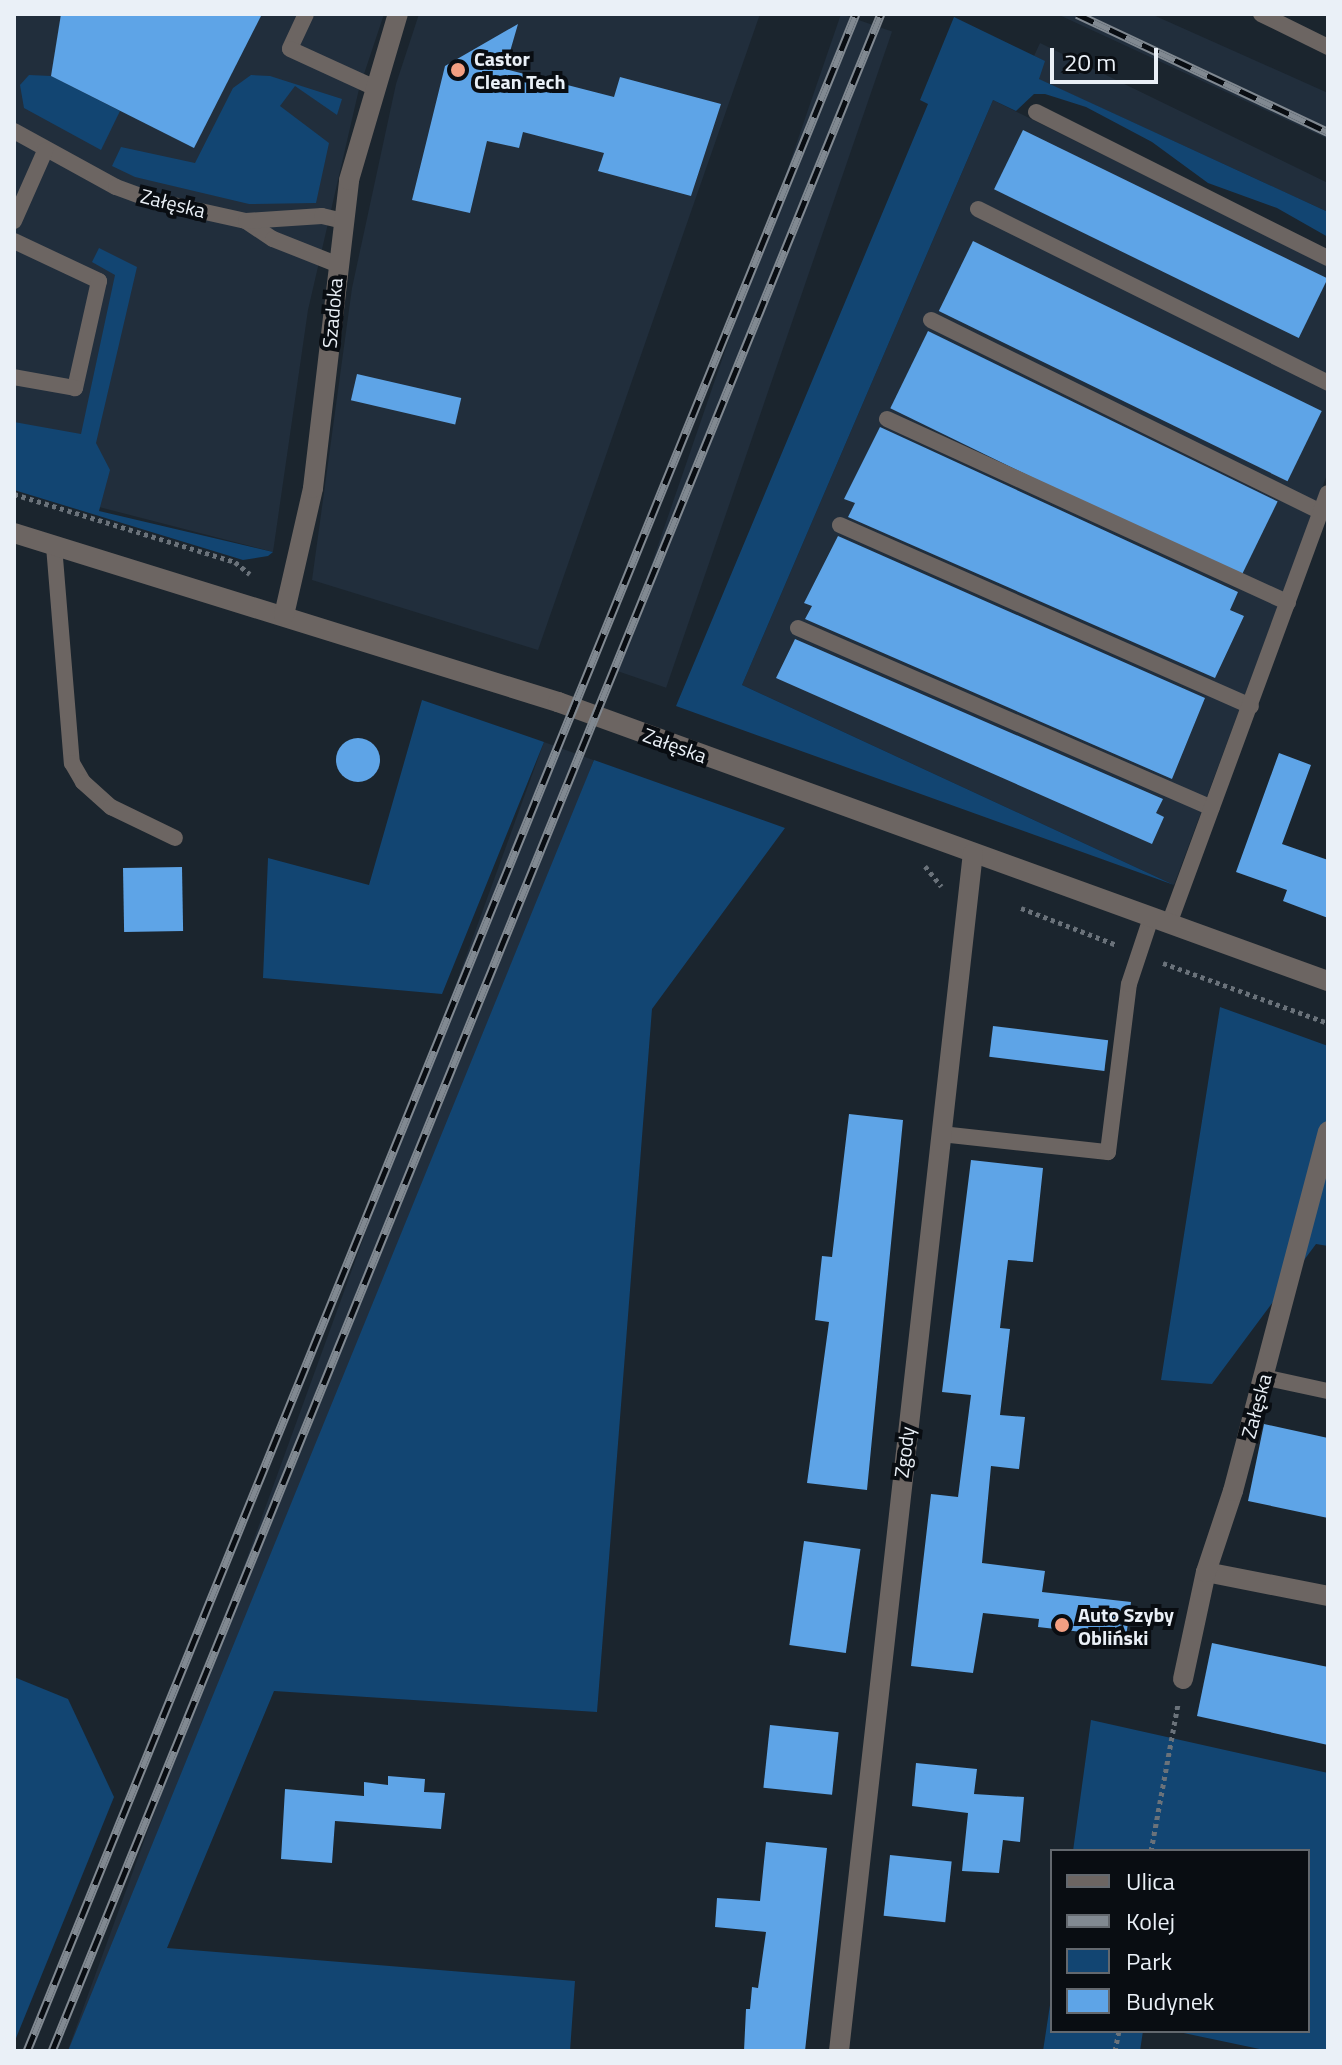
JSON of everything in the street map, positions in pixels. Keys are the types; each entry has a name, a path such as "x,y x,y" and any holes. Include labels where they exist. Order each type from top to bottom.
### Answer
{"street":[{"name":"Szadoka","path":"284,615 313,488 343,221 375,88 398,14"},
{"name":"Załęska","path":"14,533 558,702 1328,981"},
{"name":"Zgody","path":"839,2051 973,853"},
{"name":"Załęska","path":"1183,1679 1206,1572 1263,1377 1328,1131"},
{"path":"1206,1572 1328,1596"}],"lane":[{"path":"306,14 290,49 375,88"},
{"path":"1261,14 1328,47"},
{"path":"1036,112 1328,258"},
{"name":"Załęska","path":"14,131 45,151 151,200 246,221 273,239 336,264"},
{"path":"14,221 45,151"},
{"path":"978,209 1328,383"},
{"path":"246,221 322,216 343,221"},
{"path":"14,241 99,281 75,388 14,377"},
{"path":"931,320 1321,512"},
{"path":"887,419 1288,603"},
{"path":"941,1134 1108,1152 1129,984 1139,954 1160,921 1211,808 1328,493"},
{"path":"840,525 1251,706"},
{"path":"54,546 72,763 83,782 111,807 175,838"},
{"path":"798,628 1211,808"},
{"path":"1263,1377 1328,1391"}],"path":[{"path":"14,494 235,562 248,573 292,587"},
{"path":"1021,908 1328,1023"},
{"path":"1151,1849 1183,1679"}],"shaded area":[{"path":"14,14 384,14 359,89 308,310 273,552 14,485"},
{"path":"419,14 760,14 538,650 312,580 352,288 396,84"},
{"path":"841,14 892,32 666,688 615,670"},
{"path":"1057,14 1151,14 1328,93 1328,139"},
{"path":"1040,43 1328,183 1328,212 1038,79 1044,61 1034,56"},
{"path":"993,100 1328,266 1328,472 1174,885 742,685"},
{"path":"544,742 594,760 124,2051 68,2051"}],"green space":[{"path":"954,17 1045,61 1039,79 1328,212 1328,237 1277,208 1208,183 1152,142 1086,107 1045,94 1034,94 1016,111 993,100 742,685 1174,885 676,706 928,104 920,100"},
{"path":"29,75 51,76 120,111 101,150 24,108 20,85"},
{"path":"251,75 270,76 342,99 337,115 295,86 280,106 329,143 316,203 249,204 135,177 112,166 121,147 195,163 233,88"},
{"path":"99,248 137,267 96,443 110,470 99,511 273,552 268,556 243,560 14,490 14,422 81,434 115,275 92,262"},
{"path":"422,700 544,742 442,994 263,978 268,858 369,885"},
{"path":"594,760 785,828 652,1009 597,1712 274,1691 167,1948 575,1981 570,2051 68,2051"},
{"path":"1220,1007 1328,1046 1328,1246 1316,1244 1212,1384 1161,1380"},
{"path":"14,1677 68,1699 114,1797 14,2043"},
{"path":"1091,1720 1328,1773 1328,2051 1269,2051 1184,2033 1310,2033 1310,1849 1073,1849"},
{"path":"1050,2005 1050,2033 1143,2033 1140,2051 1043,2051"}],"building":[{"path":"61,14 262,14 194,148 51,76"},
{"path":"518,24 505,69 614,97 620,77 721,104 691,196 598,171 604,153 523,132 519,148 487,141 470,213 412,200 445,66"},
{"path":"1023,130 1328,279 1299,338 994,189"},
{"path":"973,241 1322,411 1288,481 939,311"},
{"path":"928,331 1278,502 1240,579 890,408"},
{"path":"357,374 461,398 455,424 351,400"},
{"path":"880,427 1238,592 1230,610 1244,616 1215,678 848,517 855,503 844,499"},
{"path":"838,536 1205,698 1172,779 805,619 812,606 804,603"},
{"path":"795,639 1163,799 1156,813 1164,817 1152,844 776,678"},
{"path":"358,738 374,744 380,760 374,776 358,782 342,776 336,760 342,744"},
{"path":"1279,753 1311,765 1282,844 1328,860 1328,918 1283,901 1287,890 1236,872"},
{"path":"182,867 183,931 124,932 123,868"},
{"path":"993,1026 1108,1040 1104,1071 989,1057"},
{"path":"849,1114 903,1120 867,1490 807,1483 829,1322 815,1320 822,1256 832,1257"},
{"path":"971,1160 1043,1168 1033,1262 1008,1260 1000,1328 1010,1329 1000,1415 1025,1417 1019,1469 991,1466 982,1563 1045,1571 1042,1592 1131,1602 1126,1637 1038,1627 1039,1619 983,1613 973,1673 911,1666 931,1494 958,1497 971,1395 942,1392"},
{"path":"1264,1424 1328,1438 1328,1518 1248,1501"},
{"path":"804,1541 860,1549 846,1653 789,1645"},
{"path":"1212,1643 1328,1667 1328,1745 1197,1716"},
{"path":"770,1725 839,1732 832,1795 763,1788"},
{"path":"916,1763 977,1769 974,1794 1024,1797 1020,1842 1003,1840 999,1873 962,1871 968,1813 912,1806"},
{"path":"388,1776 425,1779 424,1792 445,1793 441,1829 335,1821 332,1863 281,1859 285,1789 364,1796 364,1782 388,1785"},
{"path":"766,1842 827,1848 805,2051 744,2051 746,2009 750,2009 752,1987 758,1988 766,1932 715,1927 717,1898 760,1901"},
{"path":"890,1855 952,1861 945,1922 884,1916"}],"railway":[{"path":"27,2051 856,14"},
{"path":"52,2051 881,14"},
{"path":"1077,14 1328,132"}],"place":[{"name":"Castor Clean Tech","path":"458,70"},
{"name":"Auto Szyby Obliński","path":"1062,1625"}]}
